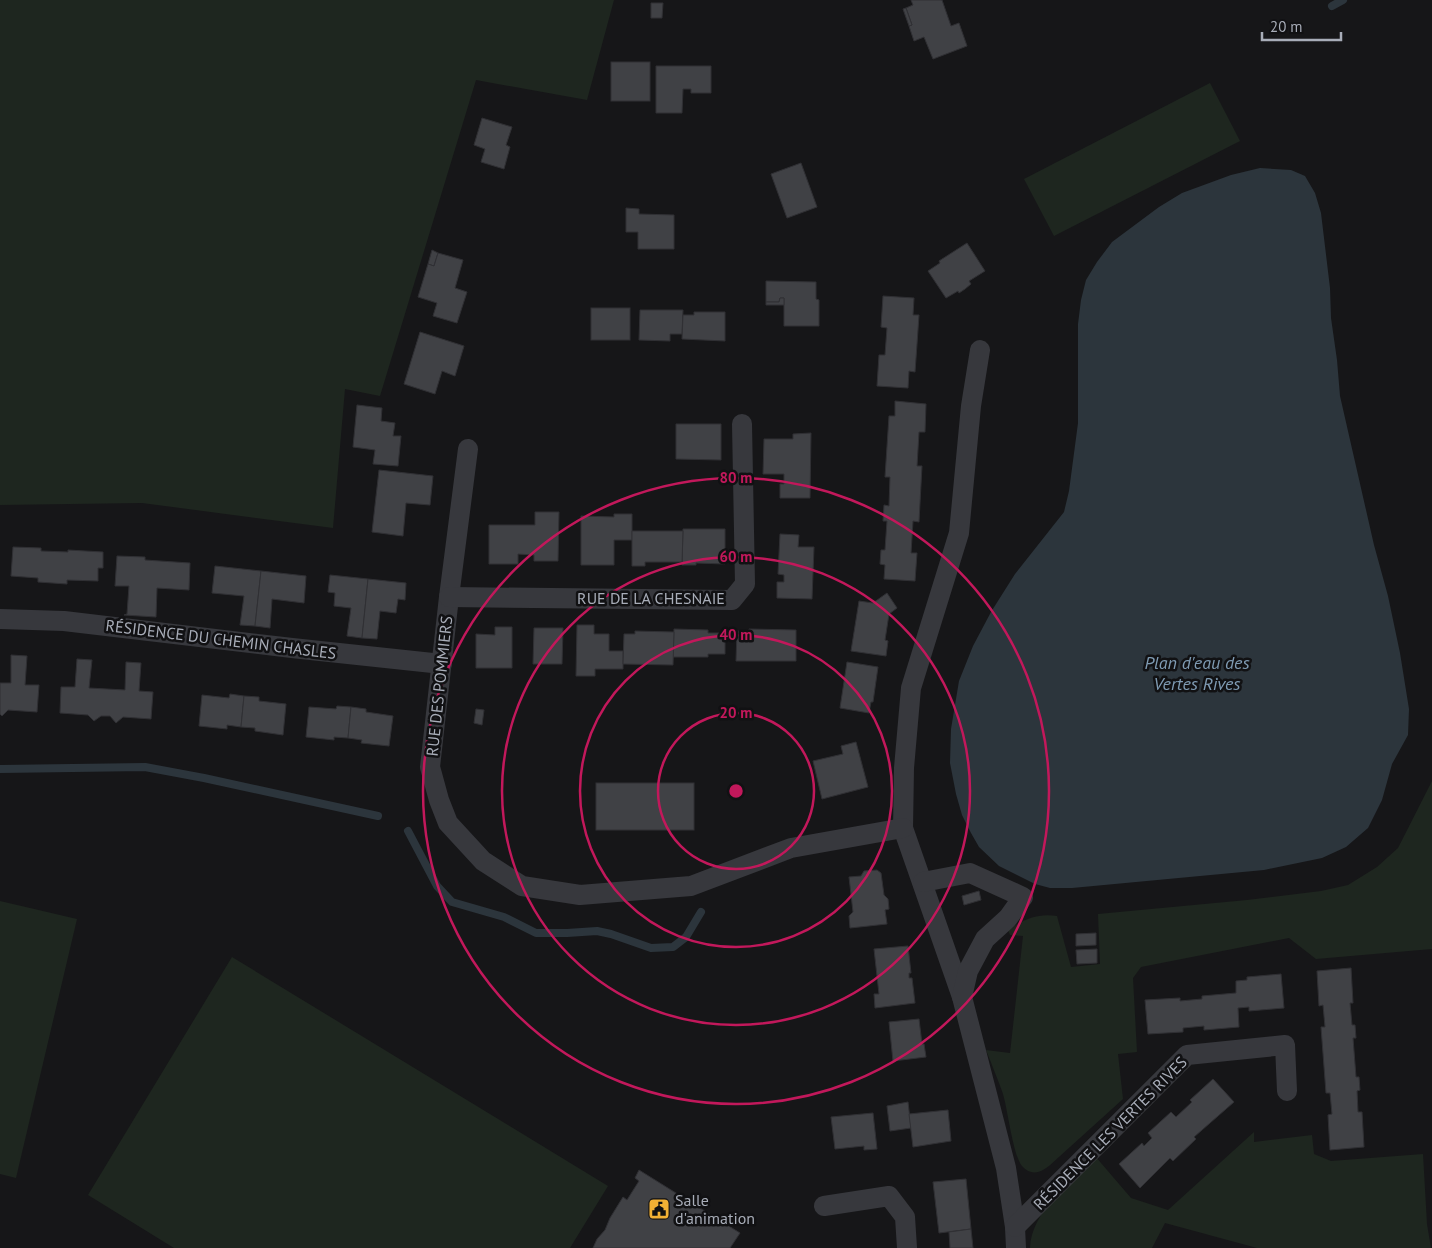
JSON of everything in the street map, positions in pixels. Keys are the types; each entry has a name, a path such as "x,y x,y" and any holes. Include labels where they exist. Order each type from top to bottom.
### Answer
{"street":[{"name":"RÉSIDENCE LES VERTES RIVES","path":"980,350 970,406 960,533 911,688 904,768 903,828 962,997 1006,1168 1015,1227 1016,1248"},
{"name":"RUE DE LA CHESNAIE","path":"449,597 732,600 745,584 742,424"},
{"name":"RUE DES POMMIERS","path":"468,448 430,767 439,800 448,823 483,862 522,886 580,895 691,886 791,848 903,828"},
{"name":"RÉSIDENCE DU CHEMIN CHASLES","path":"0,620 64,621 442,664"},
{"name":"RÉSIDENCE LES VERTES RIVES","path":"923,882 970,873 1023,897 1008,918 984,939 968,971 962,997"},
{"name":"RÉSIDENCE LES VERTES RIVES","path":"1015,1227 1187,1055 1285,1045 1287,1091"},
{"path":"824,1206 889,1196 905,1217 908,1248"}],"shaded area":[{"path":"0,0 614,0 587,100 476,80 380,396 345,389 333,528 142,503 0,505"},
{"path":"1210,83 1240,141 1054,236 1024,179"},
{"path":"1432,781 1432,949 1316,959 1289,938 1141,967 1133,978 1137,1052 1118,1054 1123,1099 1046,1168 1039,1172 1032,1172 1022,1166 1013,1143 1003,1094 986,1050 1010,1053 1023,936 1010,935 1008,930 1031,918 1044,915 1057,916 1071,967 1100,964 1098,914 1247,900 1321,891 1348,885 1377,867 1398,848"},
{"path":"0,901 77,919 16,1178 0,1174"},
{"path":"232,957 608,1186 570,1248 174,1248 88,1195"},
{"path":"1254,1132 1254,1142 1312,1135 1314,1154 1331,1161 1423,1154 1427,1224 1431,1248 1257,1248 1165,1223 1152,1248 1030,1248 1037,1222 1045,1209 1095,1156 1131,1198 1168,1210"}],"water":[{"name":"Plan d'eau des Vertes Rives","path":"1260,168 1291,170 1305,176 1315,193 1321,213 1340,396 1400,653 1409,709 1408,735 1392,764 1382,800 1368,828 1346,847 1322,858 1264,870 1072,888 1050,888 1035,884 999,866 979,847 962,815 950,763 951,729 959,681 973,646 991,612 1015,574 1064,512 1069,491 1078,423 1078,324 1086,280 1112,242 1159,207 1182,193 1231,175"}],"building":[{"path":"911,0 942,0 951,26 959,23 967,46 933,59 924,37 914,41 909,26 912,25 906,8 913,5"},
{"path":"651,3 663,3 662,18 651,18"},
{"path":"906,8 912,25 909,26 903,9"},
{"path":"611,62 650,62 650,101 611,101"},
{"path":"656,66 711,66 711,93 691,93 691,89 683,89 682,113 656,113"},
{"path":"482,118 512,127 506,145 510,147 504,169 481,162 485,149 474,145"},
{"path":"801,163 817,207 787,218 771,174"},
{"path":"626,208 639,209 639,214 674,215 674,249 638,249 638,232 626,232"},
{"path":"967,243 985,271 969,281 971,284 965,289 946,298 928,271 940,263 939,261"},
{"path":"432,250 438,253 434,266 428,264"},
{"path":"438,253 463,260 455,288 467,292 457,323 433,316 437,303 418,297 428,264 434,266"},
{"path":"766,281 816,282 816,299 819,300 819,326 784,326 784,298 780,298 779,302 766,302"},
{"path":"883,296 914,298 913,315 919,315 915,372 909,371 908,388 877,386 879,355 885,355 887,328 881,327"},
{"path":"780,298 784,298 784,305 766,305 766,302 779,302"},
{"path":"591,308 630,308 630,340 591,340"},
{"path":"640,310 683,310 682,334 670,334 670,341 639,340"},
{"path":"694,312 725,312 725,341 682,339 683,315 694,315"},
{"path":"420,332 464,346 455,376 442,371 435,394 404,384"},
{"path":"895,401 926,404 925,432 919,432 917,466 922,466 919,522 913,521 911,553 917,553 915,581 884,579 885,565 880,564 881,550 885,550 887,521 883,521 884,505 889,506 890,477 885,477 889,416 895,416"},
{"path":"357,405 382,408 381,421 395,423 393,436 401,436 398,466 373,464 375,450 353,447"},
{"path":"676,424 721,424 721,460 676,459"},
{"path":"811,433 810,498 780,498 780,484 784,484 784,474 763,474 764,439 793,439 793,434"},
{"path":"379,470 433,476 430,505 406,503 403,536 372,532"},
{"path":"535,512 559,512 558,561 534,561 534,555 518,554 518,564 489,564 489,525 535,525"},
{"path":"614,514 632,514 632,540 614,540 614,565 581,565 581,516 614,517"},
{"path":"683,529 725,529 725,564 696,563 696,565 682,565"},
{"path":"632,531 683,531 682,562 645,562 645,566 632,566"},
{"path":"780,534 799,535 798,547 814,547 812,599 777,598 777,582 784,582 784,575 778,574"},
{"path":"13,547 41,548 41,551 103,552 103,568 98,568 98,581 67,580 67,584 38,582 38,578 11,576"},
{"path":"117,556 145,557 145,560 190,563 189,590 157,588 156,617 124,615 127,614 129,586 115,586"},
{"path":"215,566 261,571 255,626 240,625 244,596 212,593"},
{"path":"261,571 306,576 304,603 272,599 270,628 255,626"},
{"path":"330,575 368,579 362,638 347,636 351,608 334,606 335,593 328,592"},
{"path":"368,579 406,583 405,600 398,599 396,613 380,611 377,639 362,638"},
{"path":"887,593 897,608 889,614 885,640 888,641 886,656 851,651 859,601 873,603"},
{"path":"577,625 594,625 594,634 609,634 609,651 623,651 623,669 595,669 595,676 576,676"},
{"path":"495,627 512,627 512,668 476,668 476,634 495,635"},
{"path":"534,628 563,628 562,664 533,664"},
{"path":"674,629 708,630 708,633 725,633 725,654 708,654 708,657 673,657"},
{"path":"749,629 796,630 796,661 736,661 737,631 749,632"},
{"path":"635,631 674,632 673,665 623,664 624,634 635,634"},
{"path":"11,655 27,656 25,685 39,685 37,712 8,710 2,716 0,714 0,683 11,683"},
{"path":"77,659 92,660 89,688 125,690 126,662 141,663 139,691 153,692 151,719 123,717 116,723 110,716 101,716 94,721 88,715 60,713 61,687 75,687"},
{"path":"847,662 878,667 873,702 871,702 869,713 840,708"},
{"path":"230,694 244,696 241,727 227,725 227,729 199,726 202,695 229,698"},
{"path":"244,696 259,697 259,701 286,704 283,735 255,731 255,728 241,727"},
{"path":"337,706 351,707 348,738 334,737 334,740 306,737 309,707 336,709"},
{"path":"351,707 366,709 366,712 393,716 389,746 361,743 362,740 348,738"},
{"path":"476,709 484,710 482,725 474,723"},
{"path":"856,742 868,787 822,799 813,761 843,754 841,746"},
{"path":"596,783 694,783 694,830 596,830"},
{"path":"877,870 881,873 884,895 888,899 889,909 885,910 887,924 850,928 849,916 853,912 849,877 861,876 864,871"},
{"path":"979,891 981,900 964,905 962,896"},
{"path":"1096,933 1096,945 1076,946 1076,934"},
{"path":"908,946 911,973 909,973 909,978 912,978 915,1003 875,1008 874,994 879,994 874,949"},
{"path":"1097,949 1097,963 1077,964 1076,950"},
{"path":"1351,968 1353,1003 1350,1003 1352,1025 1355,1025 1356,1038 1353,1038 1356,1077 1359,1077 1360,1090 1357,1091 1358,1112 1362,1112 1364,1147 1330,1150 1328,1115 1332,1114 1330,1093 1326,1093 1321,1027 1325,1027 1323,1005 1319,1006 1317,971"},
{"path":"1281,974 1284,1008 1249,1011 1249,1007 1238,1008 1239,1027 1204,1030 1204,1026 1183,1028 1183,1032 1148,1034 1145,1000 1180,998 1180,1001 1202,999 1202,996 1236,993 1236,981 1247,980 1247,977"},
{"path":"919,1019 922,1044 924,1044 926,1057 893,1061 889,1022"},
{"path":"1213,1079 1234,1102 1194,1137 1196,1139 1173,1161 1170,1158 1140,1188 1119,1164 1142,1143 1144,1146 1152,1138 1148,1133 1171,1112 1176,1117 1192,1102 1190,1100"},
{"path":"908,1102 911,1128 890,1131 887,1106"},
{"path":"948,1110 951,1141 913,1147 909,1114"},
{"path":"873,1113 877,1149 864,1150 864,1146 835,1149 831,1117"},
{"name":"Salle d'animation","path":"639,1170 740,1233 730,1248 593,1248 623,1197 627,1200 639,1181 635,1178"},
{"path":"966,1179 971,1229 939,1233 933,1182"},
{"path":"971,1229 973,1248 950,1248 949,1232"}],"waterway":[{"path":"1332,6 1343,0"},
{"path":"0,769 145,767 378,816"},
{"path":"408,831 437,886 452,902 504,917 536,933 597,931 651,948 673,947 686,937 701,912"}],"place":[{"name":"Salle d'animation","path":"659,1209"}]}
